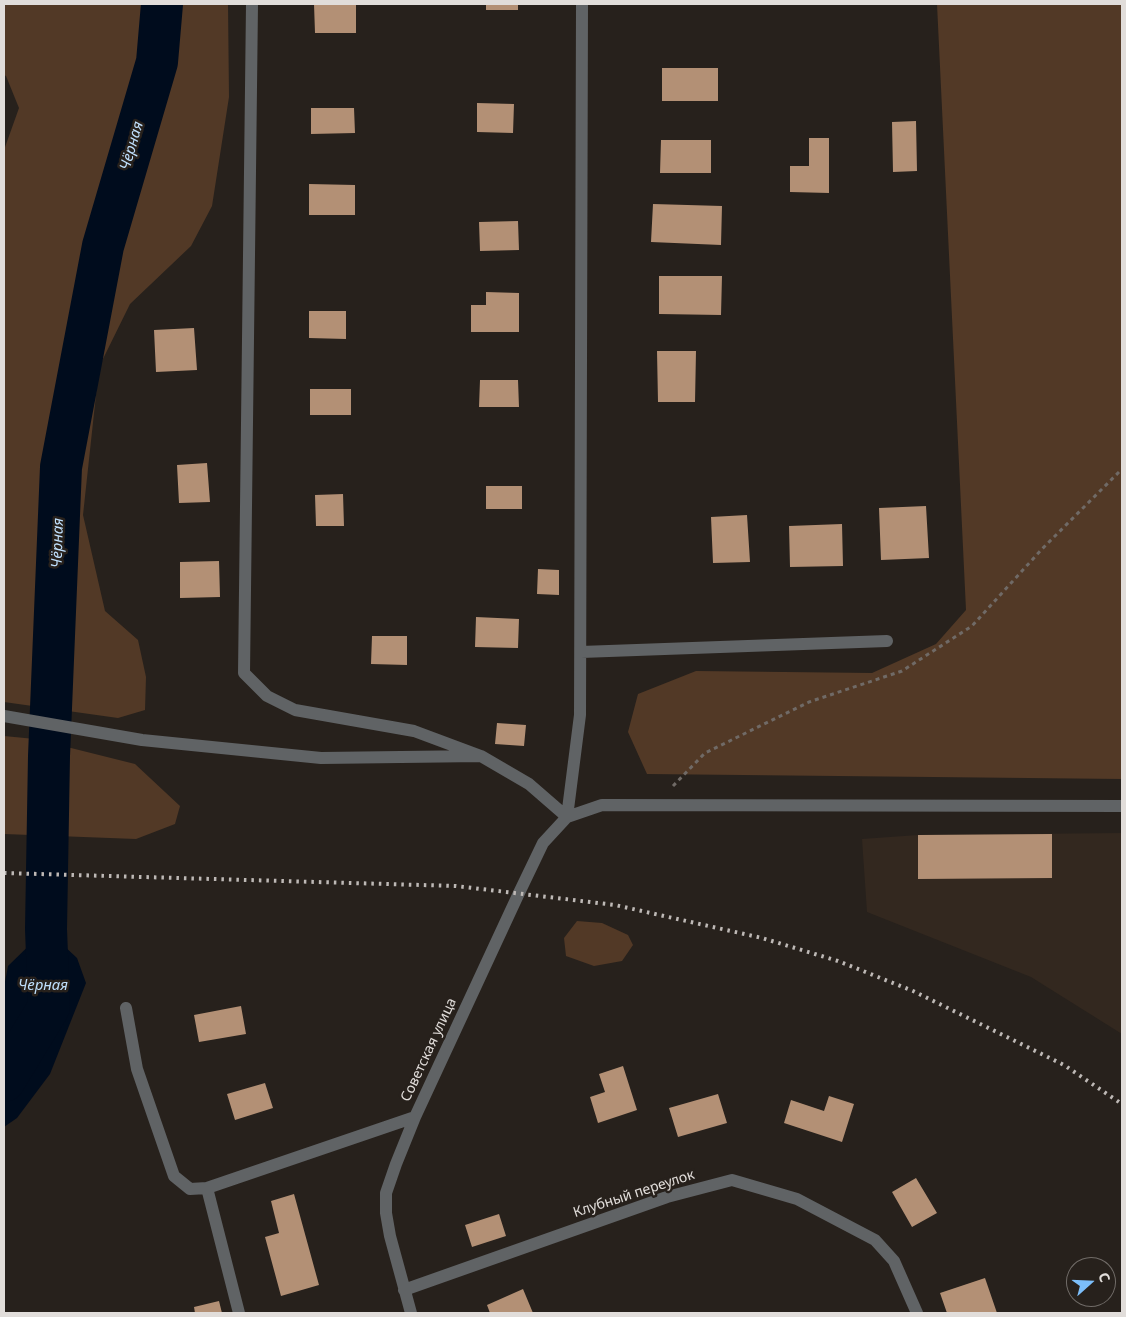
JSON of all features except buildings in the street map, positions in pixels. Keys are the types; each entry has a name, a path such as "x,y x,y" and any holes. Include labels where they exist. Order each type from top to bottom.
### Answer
{"street":[{"path":"252,4 244,673 267,696 294,710 414,731 481,756 529,784 567,817"},
{"path":"567,817 580,715 582,4"},
{"path":"581,652 888,641"},
{"path":"4,716 142,740 321,758 481,756"},
{"path":"567,817 602,805 1122,806"},
{"name":"Советская улица","path":"411,1313 390,1236 386,1213 386,1193 415,1117 543,844 567,817"},
{"path":"126,1008 137,1069 174,1176 190,1189 207,1188 415,1117"},
{"name":"Клубный переулок","path":"404,1290 667,1197 732,1180 798,1200 875,1240 894,1261 917,1313"},
{"path":"207,1188 239,1313"}],"shaded area":[{"path":"4,4 228,4 229,97 212,206 191,246 130,304 99,367 83,515 105,611 138,640 146,677 145,710 118,718 4,702 4,150 19,108 4,75"},
{"path":"937,4 1122,4 1122,779 647,774 628,732 638,694 696,671 872,673 936,644 966,610"},
{"path":"4,736 35,739 135,764 180,806 175,824 136,839 4,834"},
{"path":"1122,833 1122,1034 1031,977 867,912 862,839 918,835"},
{"path":"577,921 602,923 628,935 633,945 622,961 594,966 566,956 564,938"}],"water":[{"name":"Чёрная","path":"46,929 77,958 86,983 50,1074 17,1118 4,1127 4,987 8,966"}],"waterway":[{"name":"Чёрная","path":"4,1081 49,1007 46,929 49,756 61,467 103,246 157,62 162,4"}],"railway":[{"path":"4,873 456,886 615,905 762,938 838,961 913,991 1064,1065 1122,1104"}]}
